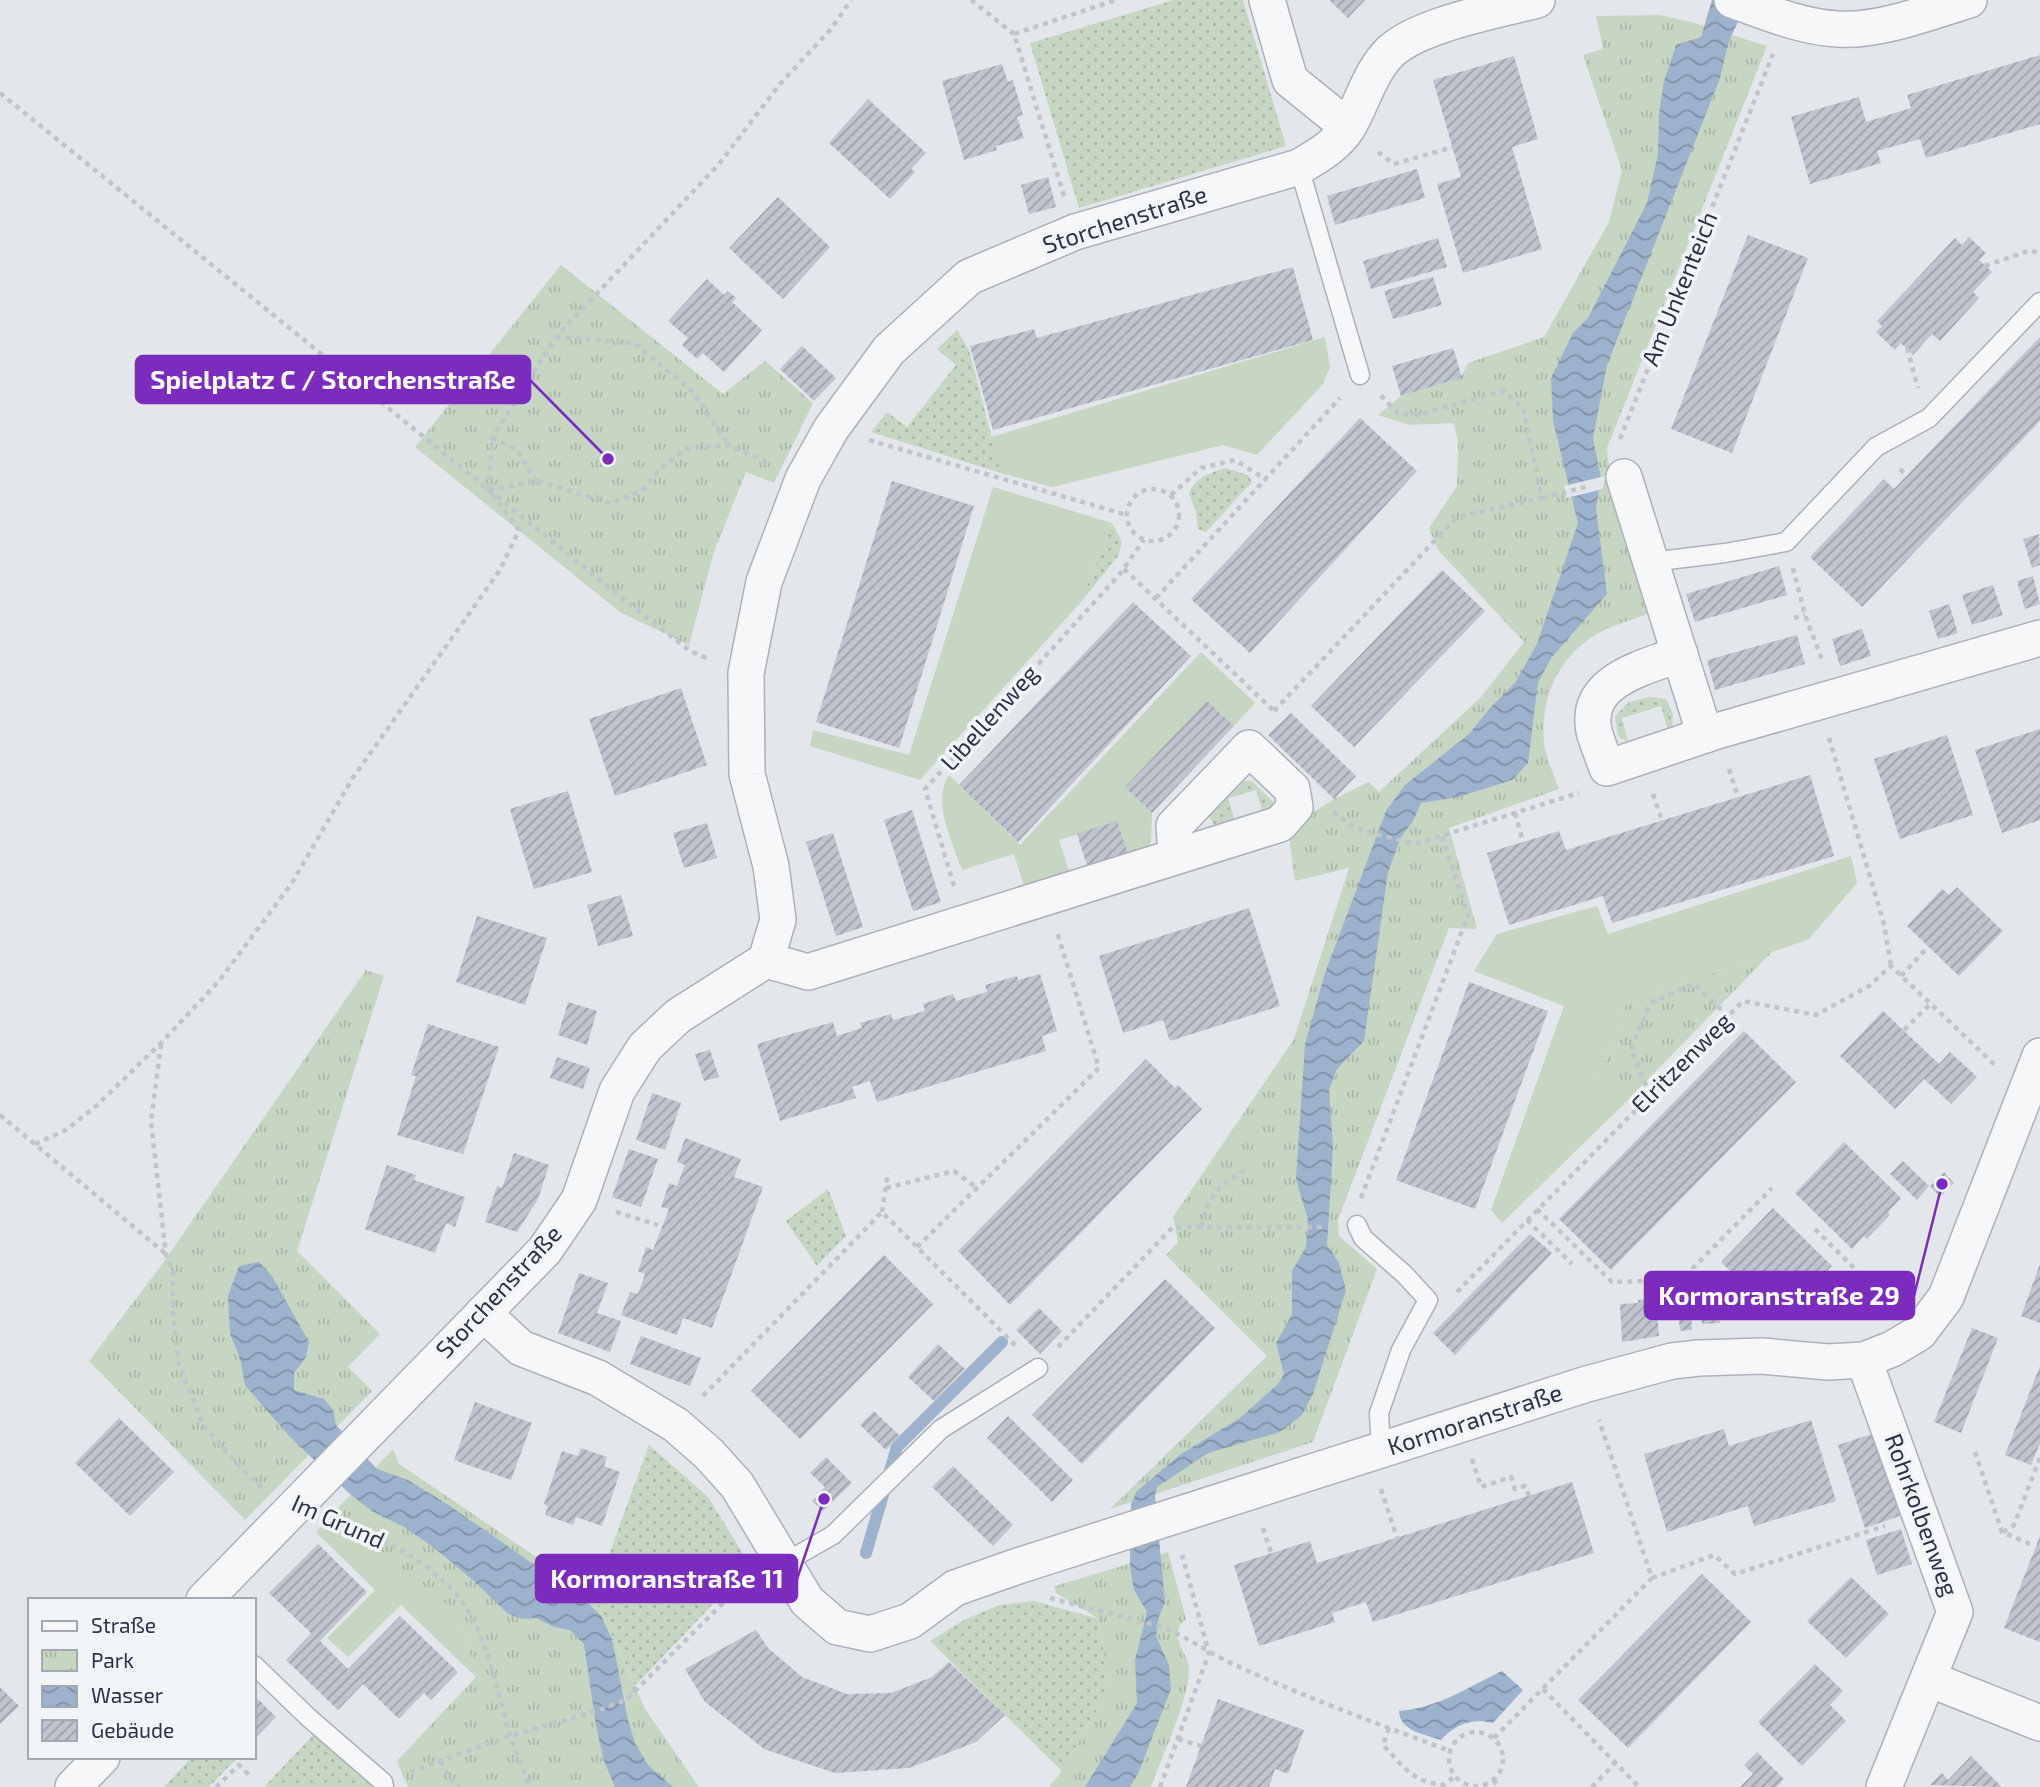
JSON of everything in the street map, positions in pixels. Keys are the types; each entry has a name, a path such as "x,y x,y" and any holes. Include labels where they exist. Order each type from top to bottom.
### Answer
{"street":[{"path":"1267,0 1290,80 1348,127"},
{"name":"Storchenstraße","path":"206,1598 545,1250 579,1200 617,1091 645,1047 678,1016 766,960 778,920 771,866 747,774 746,673 764,582 803,479 831,429 889,350 969,277 1075,232 1299,167 1327,151 1348,127 1373,74 1391,51 1420,32 1537,0"},
{"path":"1732,0 1778,16 1838,30 1891,24 1969,0"},
{"path":"1610,481 1651,562 1705,735"},
{"path":"1680,654 1616,678 1596,700 1593,729 1607,768 1705,735 2040,638"},
{"path":"766,960 808,972 1280,824 1295,807 1292,789 1249,748 1174,826 1176,855"},
{"name":"Kormoranstraße","path":"483,1313 521,1348 598,1378 676,1425 709,1454 737,1485 807,1601 837,1627 870,1634 910,1621 955,1588 1018,1566 1587,1384 1686,1359 1762,1356 1828,1362 1864,1360 1892,1349 1919,1333 1946,1297 2034,1071"},
{"name":"Rohrkolbenweg","path":"1864,1360 1955,1612 1884,1787"},
{"path":"1929,1679 2040,1723"},
{"path":"73,1787 100,1759"}],"lane":[{"path":"1299,167 1360,375"},
{"path":"1651,562 1786,542 1876,447 1929,418 2040,302"},
{"path":"1357,1225 1363,1238 1404,1273 1428,1300 1401,1350 1380,1413 1375,1452"},
{"path":"784,1563 833,1535 941,1429 1038,1368"},
{"path":"256,1667 384,1784"}],"path":[{"path":"35,1144 66,1130 96,1106 162,1043 219,981 292,883 352,779 500,570 519,530 489,490 492,438 556,337 719,164 780,84 831,29 851,0"},
{"path":"971,0 1014,34 1075,232"},
{"path":"1014,34 1116,0"},
{"name":"Am Unkenteich","path":"1610,481 1619,442 1778,16"},
{"path":"0,93 690,651 746,673"},
{"path":"1348,127 1394,164 1453,147"},
{"path":"1985,266 2031,250 2040,254"},
{"path":"556,337 634,343 693,392 729,445"},
{"path":"1156,598 1267,480 1360,375 1398,414 1418,415 1503,391 1523,408 1542,498"},
{"path":"831,429 1127,515"},
{"path":"492,438 516,449 536,481"},
{"path":"489,490 536,481 611,503 642,492 659,470 686,449 729,445 803,479"},
{"path":"1171,495 1201,468 1235,460 1267,480"},
{"path":"1249,748 1259,726 1457,517 1610,481"},
{"path":"1157,488 1171,495 1179,511 1176,528 1162,540 1144,540 1131,530 1127,515 1130,501 1142,491 1157,488"},
{"name":"Libellenweg","path":"964,922 925,789 1124,569 1144,540"},
{"path":"1786,542 1805,615 1826,669 1826,729 1884,924 1891,966 1989,1062 2034,1071"},
{"path":"1124,569 1274,711"},
{"path":"1794,618 1805,615"},
{"path":"1367,832 1415,844 1592,789 1607,768"},
{"path":"1515,813 1523,842"},
{"path":"1357,1225 1357,1208 1468,915 1442,836"},
{"path":"917,1247 1100,1068 1046,897"},
{"path":"1901,976 1928,947"},
{"name":"Elritzenweg","path":"1428,1300 1454,1295 1743,1001 1815,1015 1869,986 1891,966"},
{"path":"1650,1095 1631,1049 1650,1003 1694,984 1728,1016"},
{"path":"1904,1030 1930,1004"},
{"name":"Im Grund","path":"162,1043 151,1122 166,1255 173,1271 173,1314 179,1364 202,1423 260,1487 307,1494 339,1518 413,1558 440,1578 464,1605 486,1650 510,1736 530,1787"},
{"path":"0,1115 166,1255"},
{"path":"1201,1227 1207,1203 1224,1183 1248,1168"},
{"path":"886,1188 954,1171 977,1188"},
{"path":"676,1425 882,1212 888,1172"},
{"path":"1686,1359 1693,1268 1772,1188"},
{"path":"1537,1209 1612,1282 1647,1281 1667,1303 1686,1359"},
{"path":"882,1212 1038,1368 1173,1227 1335,1227"},
{"path":"1527,1220 1572,1264"},
{"path":"1815,1229 1919,1333"},
{"path":"1587,1384 1652,1578"},
{"path":"1460,1425 1481,1487 1511,1477 1515,1489 1525,1486 1529,1496"},
{"path":"1375,1452 1397,1538"},
{"path":"1975,1452 2002,1532 2031,1544"},
{"path":"2002,1532 2014,1525 2040,1458"},
{"path":"1494,1738 1652,1578 1714,1555 1735,1574 1920,1515"},
{"path":"1160,1787 1209,1653 1170,1518"},
{"path":"384,1784 510,1736 626,1700 733,1593 784,1563"},
{"path":"1018,1566 1042,1596 1175,1632 1209,1653 1450,1751"},
{"path":"1543,1689 1639,1787"},
{"path":"1388,1728 1383,1745 1406,1770 1423,1783 1444,1785 1455,1776"},
{"path":"1478,1731 1494,1738 1502,1751 1502,1767 1493,1780 1480,1785 1466,1784 1455,1776 1449,1764 1450,1751 1460,1736 1478,1731"},
{"path":"1178,1739 1201,1746"},
{"path":"441,1761 450,1779 459,1787"},
{"path":"1592,1787 1615,1763"},
{"path":"216,1787 239,1765 252,1777"},
{"path":"1493,1780 1500,1787"}],"green space":[{"path":"1174,0 1243,0 1286,146 1079,208 1030,43"},
{"path":"1660,15 1767,46 1607,448 1611,487 1647,614 1609,628 1583,643 1554,680 1545,710 1544,743 1559,789 1449,828 1477,929 1449,928 1338,1220 1339,1236 1377,1269 1313,1442 1110,1509 1267,1356 1166,1255 1178,1242 1173,1217 1294,1039 1349,868 1295,881 1288,828 1334,799 1369,782 1379,792 1481,697 1524,642 1438,550 1429,528 1457,486 1458,443 1454,423 1410,425 1378,415 1401,396 1461,377 1468,363 1544,337 1609,222 1622,170 1583,55 1603,49 1596,16"},
{"path":"561,265 723,394 765,361 813,403 774,483 746,472 714,552 689,645 620,612 415,447"},
{"path":"957,330 969,350 1001,473 871,432 887,412 907,427 956,365 937,349"},
{"path":"1325,337 1330,367 1323,384 1257,455 1223,445 1052,487 1001,473 991,437"},
{"path":"1226,468 1248,475 1252,482 1206,532 1198,529 1196,511 1189,494 1191,488 1204,476"},
{"path":"993,487 1112,523 1081,602 920,780 810,746 813,730 909,755"},
{"path":"1112,523 1122,542 1118,556 1081,602"},
{"path":"1201,652 1255,703 1234,726 1207,701 1126,787 1152,813 1151,842 1146,848 1128,853 1117,822 1059,840 1069,871 1024,886 1014,854 962,870 943,810 944,786 949,775 1020,845"},
{"path":"1651,697 1666,699 1673,714 1672,728 1668,730 1661,706 1622,718 1628,742 1618,736 1615,716 1629,702"},
{"path":"1244,781 1252,781 1273,802 1272,811 1264,816 1256,790 1228,798 1236,825 1223,829 1215,826 1209,816"},
{"path":"1851,856 1857,883 1809,939 1626,1004 1599,1077 1625,1103 1502,1223 1491,1210 1564,1006 1474,971 1497,934 1597,906 1608,934"},
{"path":"1772,952 1625,1103 1599,1077 1626,1004"},
{"path":"366,970 384,976 297,1251 380,1334 348,1367 372,1391 245,1520 89,1361 163,1263"},
{"path":"828,1189 846,1236 817,1266 786,1221"},
{"path":"649,1445 708,1497 750,1565 635,1686 594,1596"},
{"path":"393,1449 399,1464 594,1596 645,1709 699,1787 408,1787 397,1761 476,1677 460,1615 324,1523"},
{"path":"324,1523 379,1550 460,1615 476,1677 401,1605 348,1657 327,1638 375,1590 316,1532"},
{"path":"1168,1552 1186,1619 1177,1635 1188,1663 1189,1674 1176,1724 1151,1787 1049,1787 1062,1771 1109,1689 1099,1619 1056,1593 1055,1586"},
{"path":"1034,1601 1099,1619 1109,1689 1062,1771 930,1641 964,1620 999,1605"},
{"path":"314,1734 375,1787 264,1787"},
{"path":"190,1759 235,1760 209,1787 164,1787"}],"water":[{"path":"1712,0 1748,0 1729,41 1720,78 1607,365 1593,438 1601,478 1596,509 1607,594 1552,657 1538,682 1528,763 1512,780 1458,797 1421,803 1413,821 1401,837 1388,872 1364,1041 1337,1069 1329,1090 1333,1148 1327,1245 1339,1263 1346,1290 1313,1394 1302,1415 1280,1432 1208,1453 1157,1487 1155,1496 1165,1602 1156,1636 1169,1665 1171,1689 1138,1774 1130,1787 1085,1787 1137,1703 1135,1660 1147,1612 1134,1590 1130,1566 1131,1504 1137,1491 1181,1454 1240,1418 1278,1384 1284,1374 1276,1343 1292,1315 1292,1271 1306,1247 1308,1220 1296,1179 1305,1044 1325,973 1386,811 1405,785 1469,734 1515,683 1537,644 1578,523 1553,421 1551,378 1573,333 1588,318 1647,203 1658,154 1659,114 1664,81 1676,45 1701,37"},
{"path":"259,1262 272,1276 309,1342 306,1357 294,1373 294,1390 324,1399 333,1410 336,1425 377,1469 408,1480 447,1504 585,1600 601,1616 612,1639 635,1743 648,1765 673,1787 615,1787 604,1761 596,1726 584,1644 570,1630 554,1627 536,1618 522,1619 507,1613 433,1547 404,1527 372,1511 351,1495 290,1437 245,1385 240,1358 230,1334 228,1296 239,1266"},
{"path":"1502,1671 1523,1690 1493,1723 1478,1721 1464,1724 1441,1740 1414,1731 1400,1718 1399,1711 1440,1701"}],"pier":[{"path":"1605,476 1603,489 1567,498 1564,486"}],"building":[{"path":"1329,0 1365,0 1348,18"},
{"path":"2040,55 2040,124 1926,158 1920,139 1877,151 1881,163 1810,184 1791,117 1859,97 1866,122 1911,108 1907,95"},
{"path":"1514,56 1538,139 1512,147 1542,249 1463,273 1437,184 1461,177 1433,80"},
{"path":"1002,64 1008,82 1013,80 1023,115 1017,117 1024,138 996,146 997,150 964,160 942,81"},
{"path":"868,99 926,153 911,169 915,172 890,199 829,143"},
{"path":"1417,169 1425,198 1335,225 1327,196"},
{"path":"1048,177 1056,207 1029,214 1021,185"},
{"path":"778,197 830,247 783,299 729,248"},
{"path":"1748,235 1808,258 1732,453 1671,429"},
{"path":"1969,237 1986,253 1979,260 1992,272 1973,292 1979,298 1940,341 1932,334 1913,355 1901,343 1895,350 1876,332 1882,326 1877,321 1955,238 1962,245"},
{"path":"1438,238 1447,267 1371,289 1363,261"},
{"path":"1293,267 1313,340 993,430 970,346 1034,329 1037,338"},
{"path":"1433,277 1442,305 1393,319 1384,291"},
{"path":"707,279 724,295 728,291 736,298 732,302 762,330 724,372 703,353 697,359 682,345 688,338 668,321"},
{"path":"2040,337 2040,421 1862,607 1810,557 1884,479 1894,489"},
{"path":"802,346 836,378 814,401 780,369"},
{"path":"1453,348 1462,377 1401,396 1392,366"},
{"path":"1360,418 1417,471 1250,653 1191,599"},
{"path":"892,481 974,506 899,748 816,722"},
{"path":"2039,534 2040,565 2032,568 2023,539"},
{"path":"1779,566 1787,595 1695,622 1686,594"},
{"path":"1442,570 1485,611 1354,747 1311,706"},
{"path":"2033,576 2040,604 2025,609 2017,581"},
{"path":"1993,585 2003,615 1972,625 1962,595"},
{"path":"1133,602 1191,656 1018,842 959,785"},
{"path":"1949,604 1958,633 1938,639 1929,611"},
{"path":"1862,629 1871,656 1840,666 1832,639"},
{"path":"1797,635 1805,664 1715,690 1707,660"},
{"path":"681,688 707,765 615,796 589,719"},
{"path":"1207,701 1234,726 1152,813 1125,787"},
{"path":"1291,713 1356,776 1334,799 1268,735"},
{"path":"2040,729 2040,820 2002,833 1975,750"},
{"path":"1947,735 1973,815 1900,839 1874,759"},
{"path":"1810,775 1834,856 1612,923 1603,896 1509,925 1487,853 1559,831 1566,850"},
{"path":"568,791 592,872 534,889 510,809"},
{"path":"912,810 941,902 913,911 884,820"},
{"path":"1117,821 1128,853 1087,866 1077,834"},
{"path":"707,823 717,858 684,868 673,833"},
{"path":"833,833 863,927 836,936 806,842"},
{"path":"1957,887 2003,931 1959,976 1907,926 1942,889 1949,895"},
{"path":"621,895 633,936 598,946 587,905"},
{"path":"1249,908 1280,1006 1170,1041 1163,1020 1123,1033 1099,956"},
{"path":"477,916 547,938 525,1005 456,982"},
{"path":"1040,974 1057,1031 1042,1036 1046,1051 877,1102 870,1081 852,1087 856,1098 780,1121 757,1044 833,1022 837,1036 862,1028 860,1023 891,1014 893,1020 925,1011 923,1004 953,994 956,1001 987,992 985,985 1017,976 1018,980"},
{"path":"1469,982 1548,1011 1475,1209 1396,1180"},
{"path":"568,1002 597,1011 587,1045 558,1035"},
{"path":"1883,1011 1939,1064 1950,1052 1977,1077 1951,1104 1924,1079 1895,1109 1840,1056"},
{"path":"428,1024 499,1047 463,1154 397,1135 416,1076 411,1075"},
{"path":"1744,1031 1796,1082 1611,1270 1559,1219"},
{"path":"710,1050 719,1077 704,1081 695,1054"},
{"path":"557,1057 590,1068 583,1089 550,1078"},
{"path":"1146,1059 1175,1088 1178,1085 1202,1109 1010,1305 958,1251"},
{"path":"652,1093 681,1103 665,1150 636,1140"},
{"path":"685,1138 741,1159 734,1177 763,1187 712,1328 683,1318 677,1335 621,1315 630,1292 638,1294 645,1274 638,1271 646,1247 653,1250 669,1209 661,1207 669,1183 677,1186 685,1165 677,1162"},
{"path":"1844,1142 1901,1198 1888,1212 1890,1215 1867,1239 1864,1236 1852,1249 1795,1193"},
{"path":"629,1149 658,1159 641,1207 612,1197"},
{"path":"514,1153 549,1165 538,1199 517,1232 485,1222 497,1186 502,1188"},
{"path":"1903,1161 1929,1186 1917,1200 1890,1174"},
{"path":"387,1165 416,1175 414,1180 465,1197 455,1227 446,1223 435,1253 365,1229"},
{"path":"1944,1172 1954,1183 1940,1197 1930,1186"},
{"path":"1773,1208 1832,1266 1822,1276 1827,1282 1810,1300 1804,1294 1779,1319 1721,1262"},
{"path":"1530,1234 1552,1253 1455,1355 1433,1333"},
{"path":"884,1255 933,1304 800,1439 751,1391"},
{"path":"2040,1264 2040,1323 2021,1316"},
{"path":"579,1273 608,1283 597,1313 621,1321 610,1352 558,1333"},
{"path":"1165,1279 1215,1328 1082,1464 1032,1415"},
{"path":"1718,1285 1720,1323 1702,1324 1699,1287"},
{"path":"1656,1299 1659,1336 1622,1342 1620,1304"},
{"path":"1039,1308 1062,1331 1040,1354 1016,1330"},
{"path":"1678,1311 1691,1311 1692,1330 1680,1331"},
{"path":"1972,1328 1998,1338 1961,1433 1934,1422"},
{"path":"641,1336 701,1358 690,1386 630,1364"},
{"path":"938,1344 965,1369 934,1401 908,1377"},
{"path":"2040,1366 2040,1443 2031,1465 2005,1455"},
{"path":"475,1402 532,1423 511,1480 454,1460"},
{"path":"874,1411 900,1436 886,1450 860,1425"},
{"path":"1008,1416 1073,1480 1052,1502 987,1438"},
{"path":"119,1418 174,1472 130,1516 75,1463"},
{"path":"1811,1420 1836,1501 1754,1526 1748,1506 1667,1532 1644,1454 1724,1429 1729,1446"},
{"path":"1872,1434 1900,1516 1865,1528 1838,1445"},
{"path":"581,1448 607,1457 604,1466 620,1472 602,1526 576,1517 573,1525 545,1515 548,1506 544,1504 562,1451 578,1456"},
{"path":"826,1457 852,1483 823,1511 812,1501 825,1487 810,1473"},
{"path":"953,1466 1013,1525 993,1546 932,1487"},
{"path":"1572,1482 1594,1553 1373,1622 1366,1602 1332,1613 1335,1622 1259,1646 1234,1565 1310,1541 1317,1563"},
{"path":"1901,1529 1912,1564 1877,1575 1866,1540"},
{"path":"2040,1536 2040,1642 2004,1628"},
{"path":"318,1544 367,1592 320,1641 348,1669 400,1616 458,1672 431,1700 424,1693 399,1719 363,1684 338,1710 286,1660 311,1633 269,1593"},
{"path":"1702,1574 1751,1622 1628,1748 1578,1700"},
{"path":"1851,1577 1889,1614 1846,1658 1807,1621"},
{"path":"756,1630 768,1648 802,1677 847,1694 891,1693 932,1677 949,1662 1005,1715 976,1742 909,1768 835,1773 799,1761 764,1749 705,1702 685,1669"},
{"path":"1815,1664 1843,1691 1830,1705 1846,1721 1802,1766 1758,1722"},
{"path":"0,1687 19,1706 0,1724"},
{"path":"256,1697 276,1717 256,1738"},
{"path":"1218,1699 1304,1730 1288,1774 1275,1769 1269,1787 1186,1787"},
{"path":"1757,1752 1784,1779 1776,1787 1740,1787 1753,1774 1744,1765"},
{"path":"1971,1756 2002,1787 1930,1785 1942,1773 1948,1780"}],"waterway":[{"path":"866,1553 897,1447 1002,1342"}],"place":[{"name":"Spielplatz C / Storchenstraße","path":"608,459"},
{"name":"Kormoranstraße 29","path":"1942,1184"},
{"name":"Kormoranstraße 11","path":"824,1499"}]}
